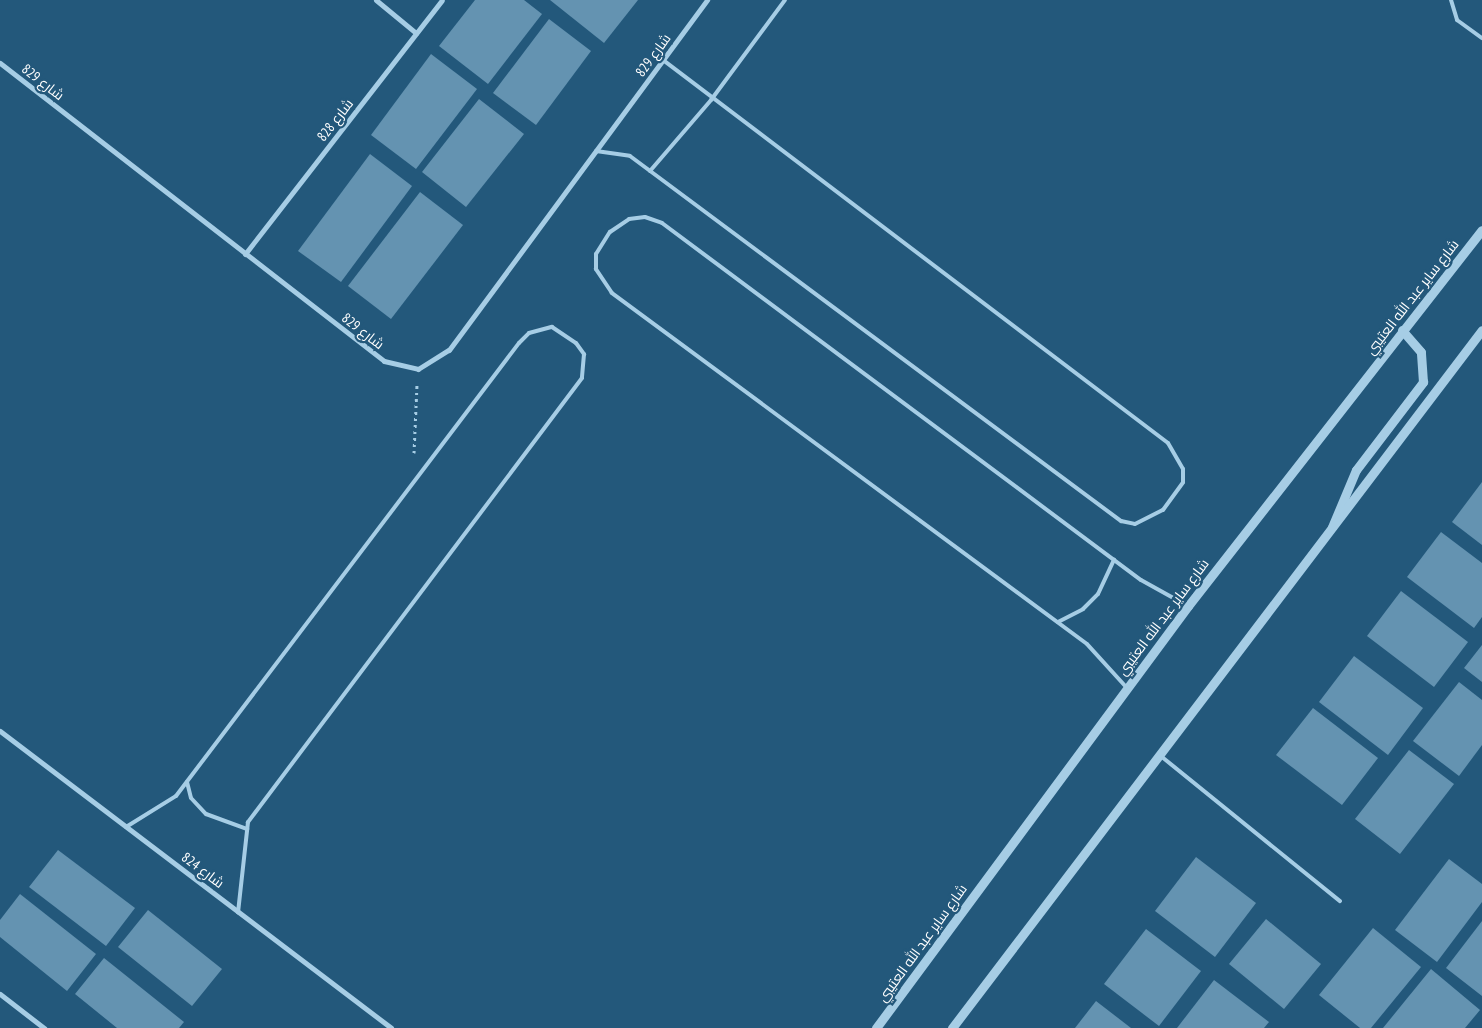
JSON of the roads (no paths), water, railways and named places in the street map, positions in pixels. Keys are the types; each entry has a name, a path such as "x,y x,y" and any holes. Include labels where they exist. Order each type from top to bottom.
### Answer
{"street":[{"path":"376,0 416,33"},
{"name":"شارع 828","path":"245,254 442,0"},
{"name":"شارع 829","path":"0,63 384,361 418,369 449,350 708,0"},
{"name":"شارع ساير عبد الله العتيبي","path":"876,1028 1188,606 1482,230"},
{"path":"1330,532 1340,499 1356,470 1423,382 1421,352 1402,330"},
{"path":"952,1028 1162,757 1482,330"},
{"name":"شارع 824","path":"0,731 392,1028"},
{"path":"0,994 44,1028"}],"lane":[{"path":"650,171 711,100 785,0"},
{"path":"1451,0 1457,20 1482,38"},
{"path":"596,152 630,156 1121,521 1135,524 1162,510 1184,482 1183,469 1168,443 711,100 663,60"},
{"path":"1127,688 1087,644 612,293 596,269 596,254 610,232 629,219 645,217 662,223 1114,560 1188,606"},
{"path":"126,827 158,811 187,782 529,333 552,327 576,343 584,354 582,378 247,829 238,912"},
{"path":"1058,622 1083,609 1098,594 1114,560"},
{"path":"1162,757 1340,901"},
{"path":"187,782 192,798 206,814 247,829"}]}
